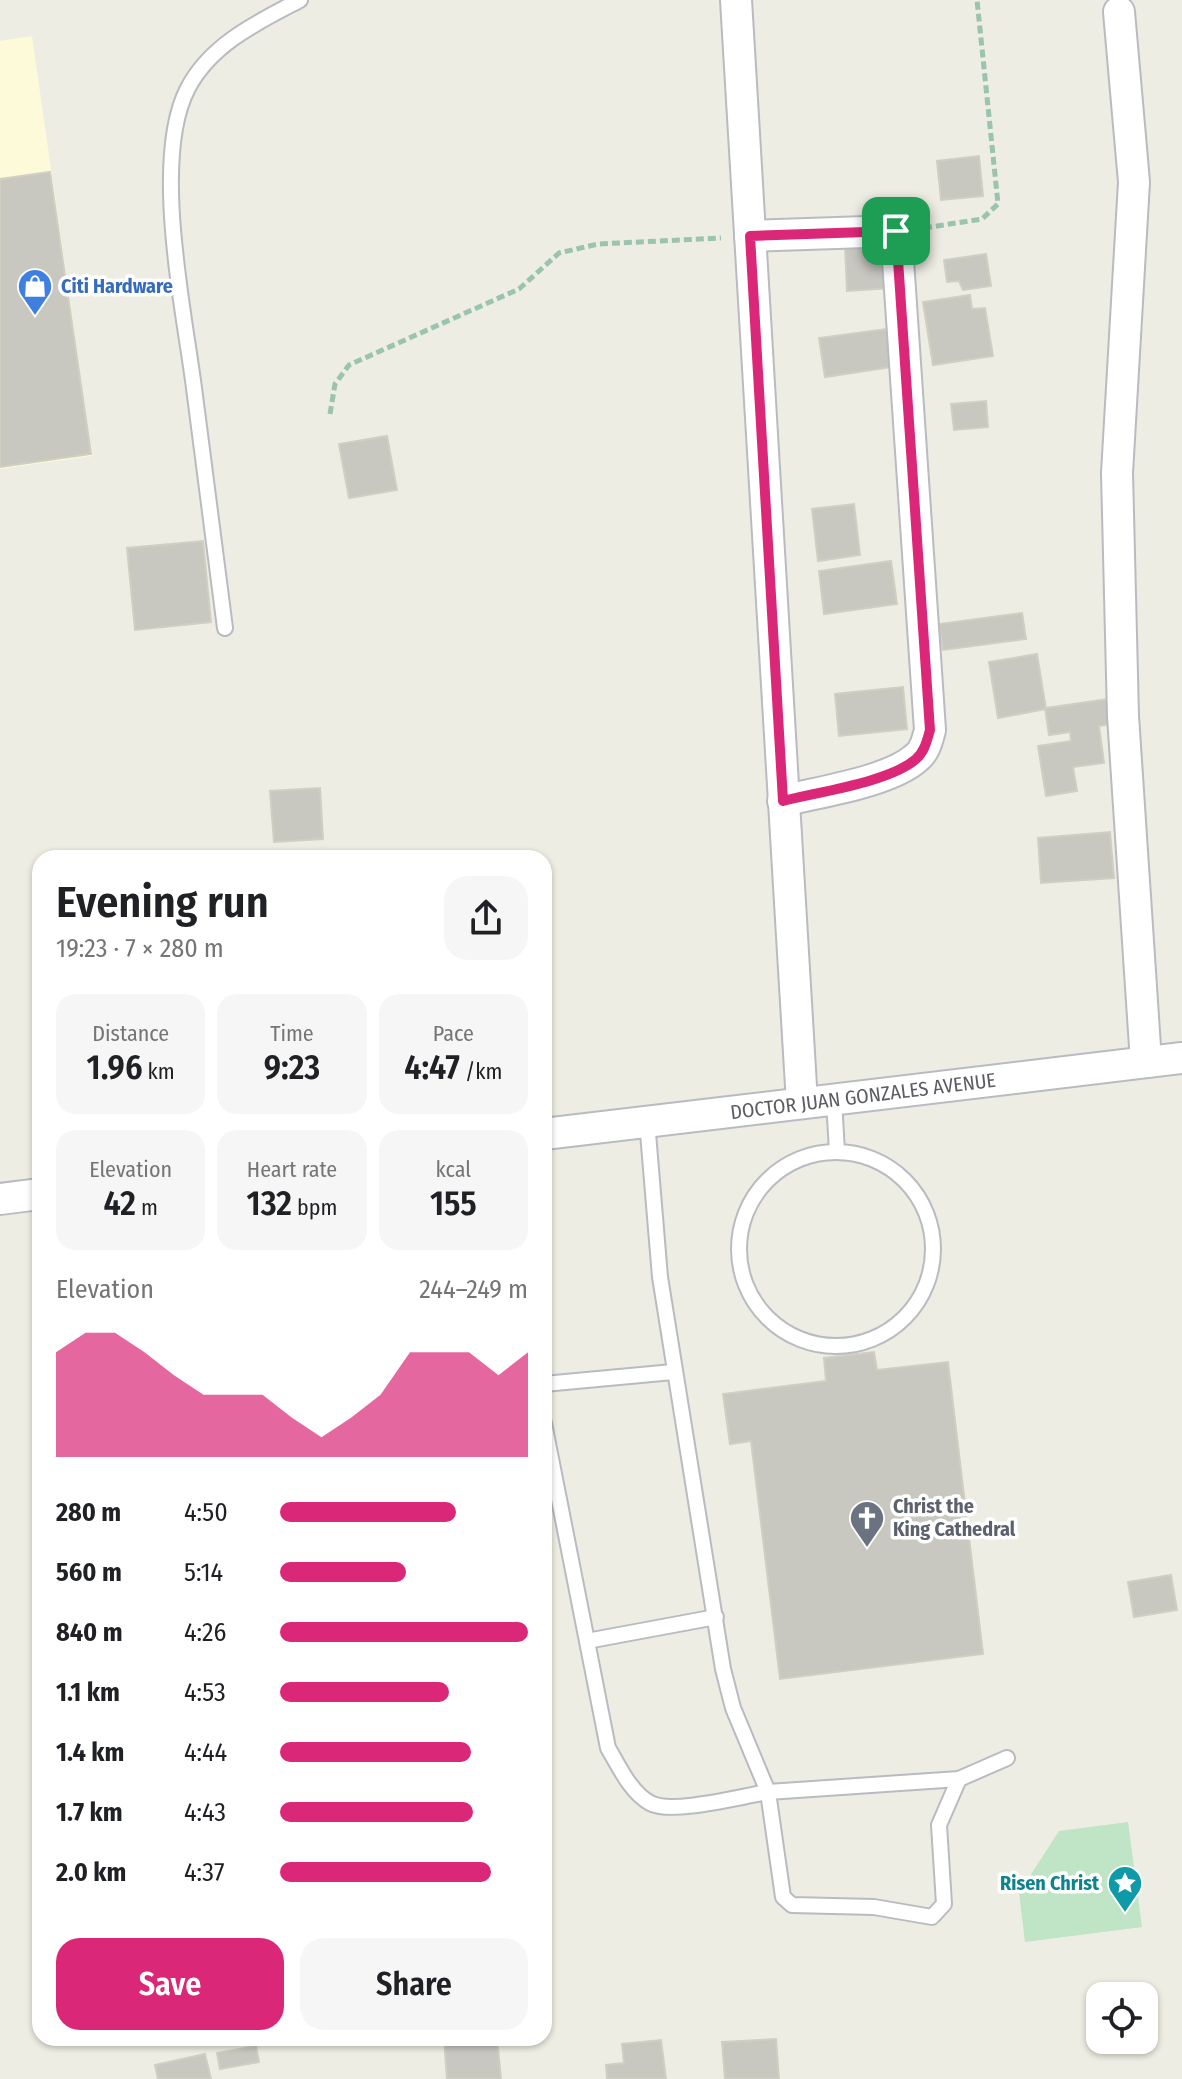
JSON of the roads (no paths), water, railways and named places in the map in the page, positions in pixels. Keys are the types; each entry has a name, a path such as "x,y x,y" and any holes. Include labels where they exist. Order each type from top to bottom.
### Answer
{"street":[{"path":"736,0 802,1103"},
{"path":"1119,12 1134,182 1117,504 1123,716 1146,1062"},
{"path":"750,236 896,231 930,730 926,745 916,759 891,771 783,801"},
{"name":"DOCTOR JUAN GONZALES AVENUE","path":"552,1133 1182,1058"},
{"path":"0,1199 32,1195"}],"lane":[{"path":"225,628 176,249 172,172 176,122 188,88 230,39 300,0"},
{"path":"834,1100 837,1152"},
{"path":"647,1121 660,1277 673,1372 733,1708 768,1792 783,1897 792,1905 874,1907 932,1917 944,1904 939,1825 959,1779"},
{"path":"837,1152 876,1160 903,1178 923,1204 933,1236 932,1269 919,1299 899,1323 872,1339 842,1346 811,1343 783,1330 759,1310 744,1283 738,1253 742,1220 757,1191 781,1168 811,1154 837,1152"},
{"path":"552,1383 673,1372"},
{"path":"552,1464 608,1748 628,1782 650,1803 672,1807 768,1792 959,1779 1007,1758"},
{"path":"587,1641 716,1617"}],"place":[{"name":"Citi Hardware","path":"35,317"},
{"name":"Christ the King Cathedral","path":"867,1549"},
{"name":"Risen Christ","path":"1125,1914"}]}
